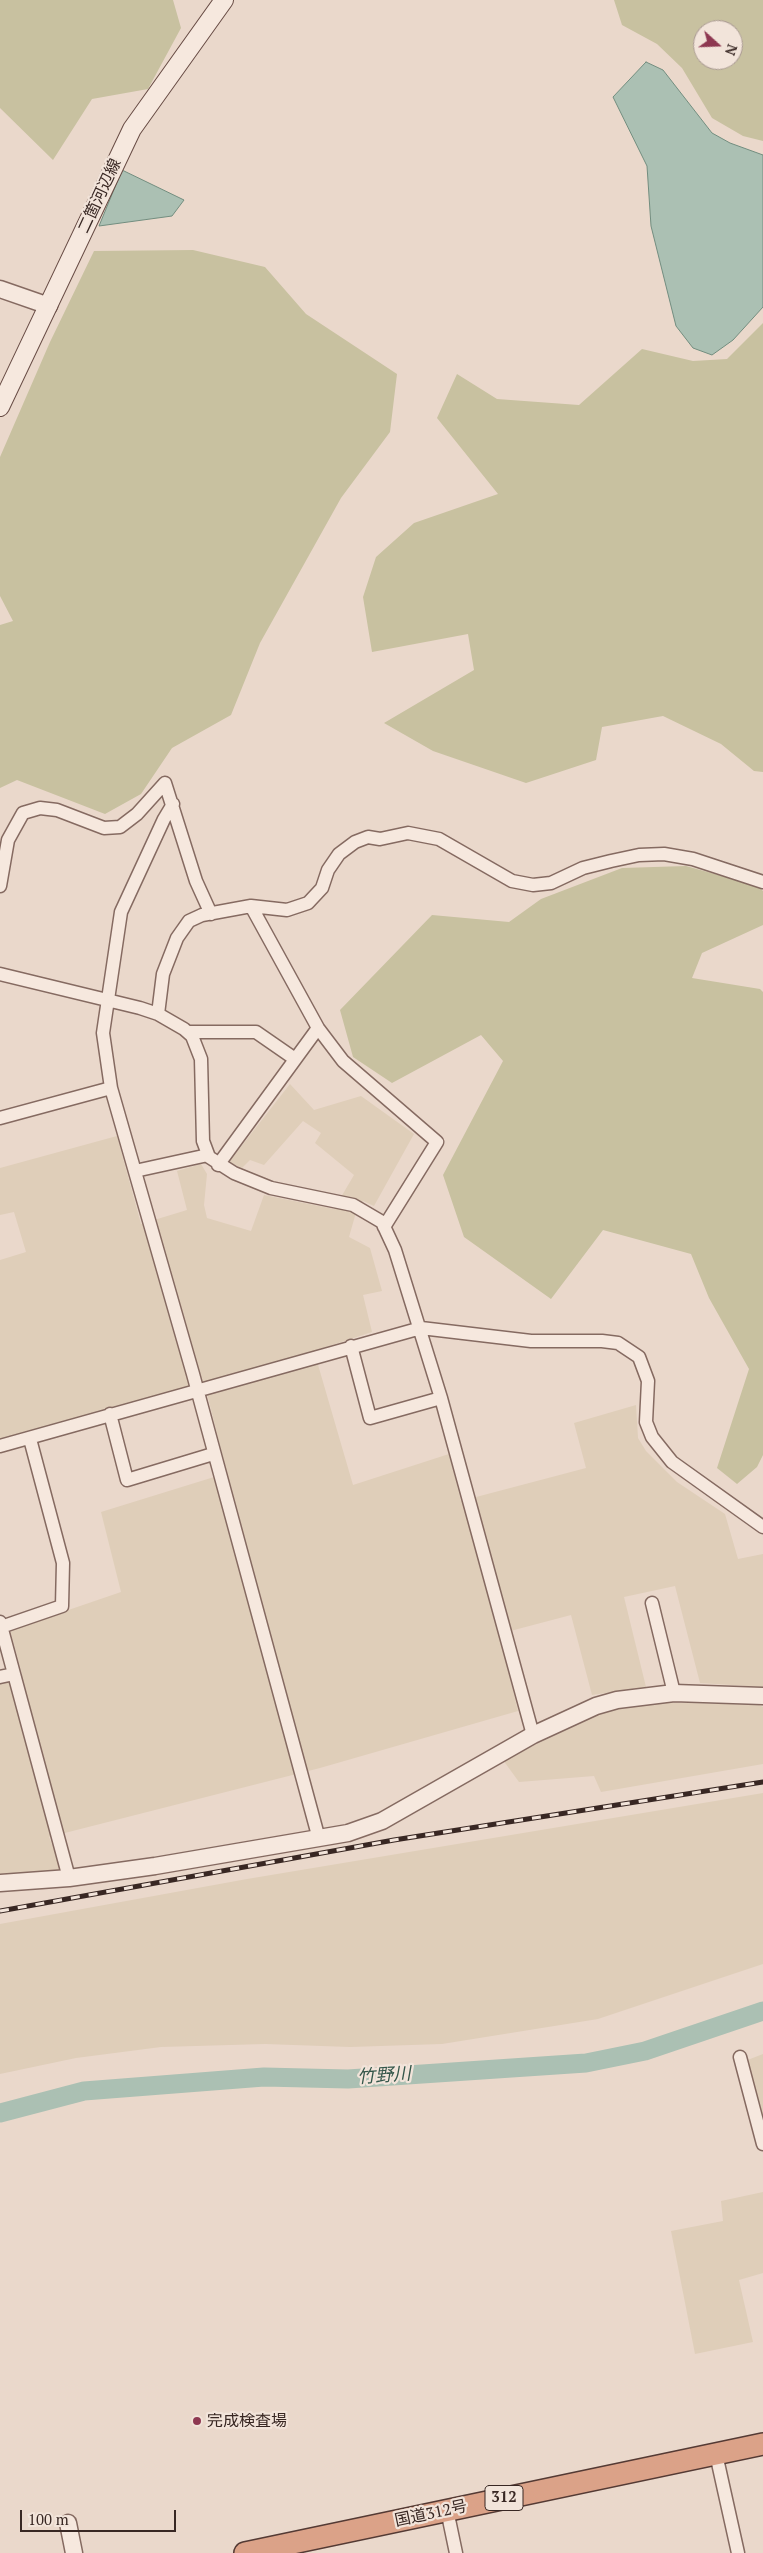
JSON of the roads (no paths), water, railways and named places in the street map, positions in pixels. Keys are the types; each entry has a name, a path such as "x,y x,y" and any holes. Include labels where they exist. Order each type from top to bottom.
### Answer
{"highway":[{"name":"国道312号","path":"246,2553 267,2551 447,2510 763,2444"}],"main road":[{"name":"二箇河辺線","path":"0,407 132,129 224,0"}],"street":[{"path":"0,289 49,306"},
{"path":"0,886 8,840 23,813 40,808 57,810 104,828 120,827 137,814 165,783 196,881 211,914"},
{"path":"173,804 164,819 121,912 106,999 103,1033 111,1088 197,1392 319,1839"},
{"path":"158,1014 163,974 177,938 189,921 211,914 251,906 287,910 308,903 322,888 328,870 339,854 355,842 368,837 380,839 408,833 439,839 512,881 533,885 551,883 583,868 611,861 664,854 693,859 763,882"},
{"path":"251,906 318,1028 343,1061 437,1142 384,1227"},
{"path":"0,974 106,999 158,1014 188,1032 192,1036 201,1059 203,1141 208,1155 218,1164 234,1173 271,1188 353,1205 382,1222 395,1250 421,1328 533,1736"},
{"path":"218,1164 318,1028"},
{"path":"188,1032 256,1032 295,1059"},
{"path":"0,1118 111,1088"},
{"path":"135,1172 208,1155"},
{"path":"0,1446 30,1439 110,1414 197,1392 351,1346 421,1328 531,1341 602,1340 618,1344 630,1350 639,1357 645,1367 648,1381 646,1422 652,1437 663,1452 687,1475 763,1527"},
{"path":"351,1346 370,1418 441,1398"},
{"path":"110,1414 127,1480 213,1454"},
{"path":"30,1439 63,1563 62,1606 1,1625 69,1878"},
{"path":"652,1603 674,1693"},
{"path":"0,1677 14,1674"},
{"path":"0,1883 69,1878 348,1833 382,1821 533,1736 574,1715 603,1704 643,1696 674,1693 763,1696"},
{"path":"740,2057 763,2144"},
{"path":"716,2454 738,2553"},
{"path":"447,2510 456,2553"},
{"path":"68,2522 74,2553"}],"waterway":[{"name":"竹野川","path":"0,2113 84,2091 264,2077 348,2079 586,2063 645,2051 763,2011"}],"railway":[{"path":"0,1911 394,1840 763,1782"}],"place":[{"name":"完成検査場","path":"197,2421"}]}
